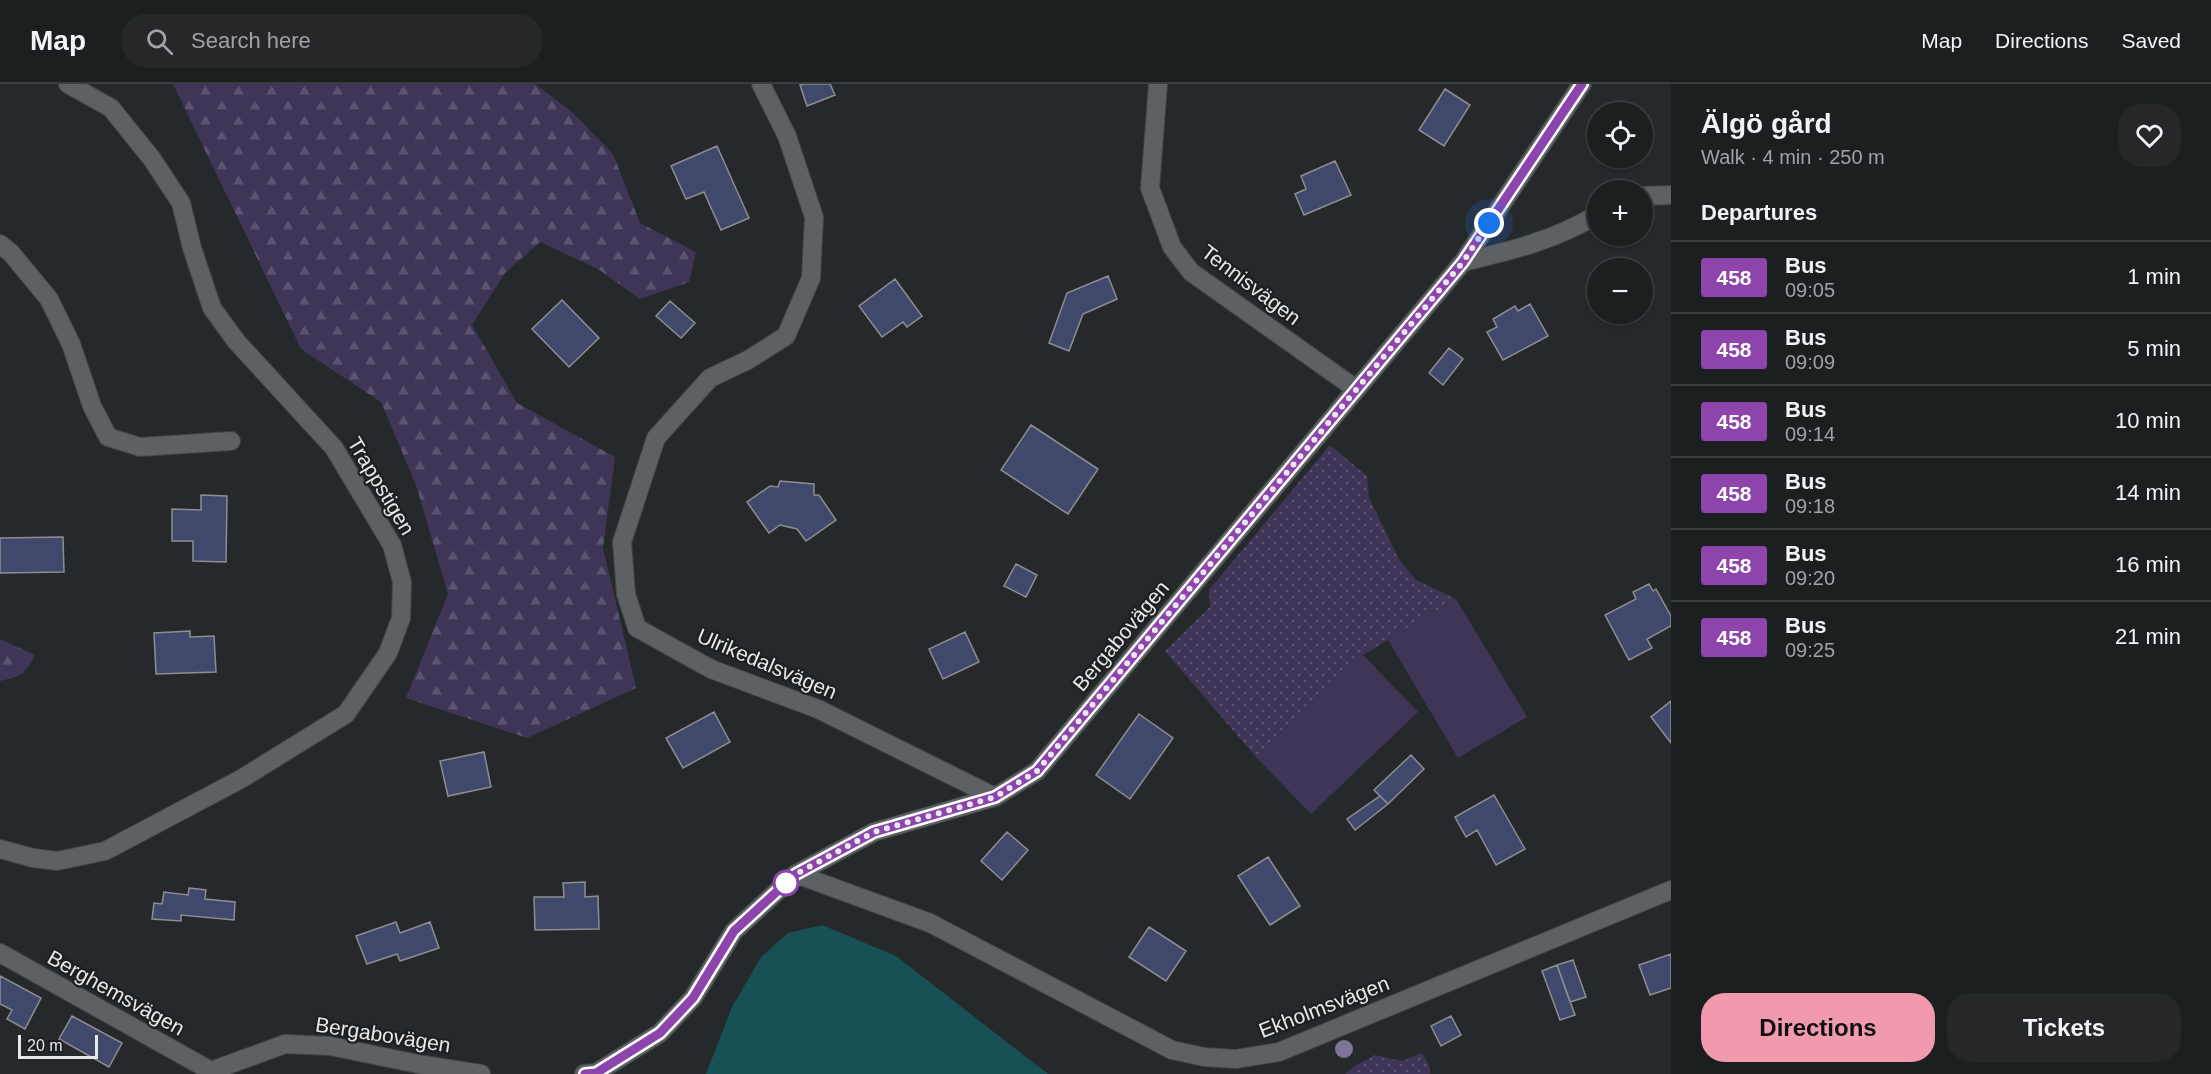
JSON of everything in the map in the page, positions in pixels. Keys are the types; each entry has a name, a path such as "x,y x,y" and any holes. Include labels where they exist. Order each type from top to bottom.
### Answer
{"street":[{"name":"Trappstigen","path":"0,849 33,858 57,861 105,851 241,780 346,714 388,653 401,618 402,582 392,545 334,448 236,341 212,308 192,248 181,203 152,159 111,108 68,84"},
{"name":"Ulrikedalsvägen","path":"761,84 787,136 814,217 811,278 786,336 748,360 710,378 656,438 622,542 626,594 637,628 711,669 818,709 995,797"},
{"name":"Tennisvägen","path":"1158,84 1150,188 1172,247 1191,272 1356,388"},
{"name":"Bergabovägen","path":"584,1074 596,1073 660,1033 693,998 734,931 796,874 874,832 995,797 1037,771 1463,262 1582,84"},
{"path":"1653,196 1671,195"},
{"path":"1463,262 1532,245 1587,221"},
{"path":"0,244 11,253 48,299 71,344 92,406 108,437 140,447 231,441"},
{"name":"Ekholmsvägen","path":"796,874 930,924 1172,1050 1204,1057 1236,1059 1279,1052 1671,890"},
{"name":"Berghemsvägen","path":"0,953 210,1073"},
{"name":"Bergabovägen","path":"210,1073 285,1044 330,1046 481,1074"}],"green space":[{"path":"173,84 535,84 572,112 613,154 640,223 696,252 689,282 640,299 598,269 540,242 505,273 472,325 517,403 615,457 603,548 636,688 527,738 406,698 448,594 416,485 381,402 301,349"},
{"path":"1330,445 1367,476 1369,498 1400,561 1416,580 1456,599 1363,655 1256,757 1165,651 1210,607 1209,590"},
{"path":"1456,599 1527,717 1458,758 1388,640"},
{"path":"0,639 35,655 22,674 0,681"},
{"path":"1363,655 1418,712 1311,814 1256,757"},
{"path":"1422,1053 1430,1068 1430,1074 1345,1074 1375,1055 1402,1061"}],"water":[{"path":"822,925 896,956 1048,1074 706,1074 732,1007 761,957 788,933"}],"building":[{"path":"830,84 835,95 807,106 800,85"},
{"path":"1445,89 1470,105 1444,146 1419,130"},
{"path":"717,146 749,218 721,230 704,192 686,199 671,166"},
{"path":"1335,161 1351,195 1304,215 1295,194 1306,189 1301,176"},
{"path":"1108,276 1117,299 1083,314 1069,351 1049,343 1067,293"},
{"path":"895,279 922,316 907,327 903,322 882,337 859,306"},
{"path":"562,300 599,338 569,367 532,329"},
{"path":"670,301 695,323 681,338 656,316"},
{"path":"1530,304 1548,336 1503,360 1487,332 1497,327 1493,319 1515,306 1518,311"},
{"path":"1449,348 1463,359 1443,385 1429,373"},
{"path":"1031,425 1098,469 1068,514 1001,470"},
{"path":"780,481 814,484 814,495 819,495 836,520 806,541 797,529 780,525 769,533 747,502 770,486 778,487"},
{"path":"201,495 227,496 226,562 193,561 193,541 172,541 172,509 201,510"},
{"path":"63,537 64,572 0,573 0,538"},
{"path":"1016,564 1037,575 1026,597 1004,586"},
{"path":"1649,584 1653,591 1656,589 1671,616 1671,626 1647,639 1652,648 1629,660 1605,615 1636,599 1633,592"},
{"path":"190,631 190,637 214,636 216,672 156,674 154,633"},
{"path":"965,632 979,662 943,679 929,649"},
{"path":"1671,701 1671,743 1651,717"},
{"path":"714,712 730,742 683,768 666,738"},
{"path":"1139,714 1173,738 1130,799 1096,775"},
{"path":"484,752 491,787 448,796 440,761"},
{"path":"1411,755 1424,769 1388,804 1374,790"},
{"path":"1494,795 1525,849 1496,865 1477,830 1466,837 1455,817"},
{"path":"1380,796 1388,804 1355,830 1347,819"},
{"path":"1007,832 1028,850 1002,880 981,861"},
{"path":"1268,857 1300,906 1270,925 1238,876"},
{"path":"585,882 585,897 598,896 599,929 535,930 534,897 564,897 563,883"},
{"path":"189,888 206,890 205,899 235,902 234,920 181,915 181,921 152,919 154,903 162,904 164,892 188,895"},
{"path":"396,922 400,933 430,922 439,948 400,961 397,954 367,964 356,936"},
{"path":"1149,927 1186,951 1166,981 1129,957"},
{"path":"1671,954 1671,988 1650,995 1639,965"},
{"path":"1573,960 1586,997 1570,1002 1557,965"},
{"path":"1557,965 1575,1015 1560,1020 1542,971"},
{"path":"0,976 41,998 25,1029 7,1019 12,1010 0,1004"},
{"path":"72,1016 122,1043 109,1067 59,1039"},
{"path":"1451,1016 1461,1035 1441,1046 1431,1026"}],"bus line":[{"name":"458","path":"585,1074 596,1073 660,1033 693,998 734,931 796,874 874,832 995,797 1037,771 1463,262 1582,84"}],"route":[{"path":"786,883 781,888 796,874 874,832 995,797 1037,771 1463,262 1489,223"}]}
